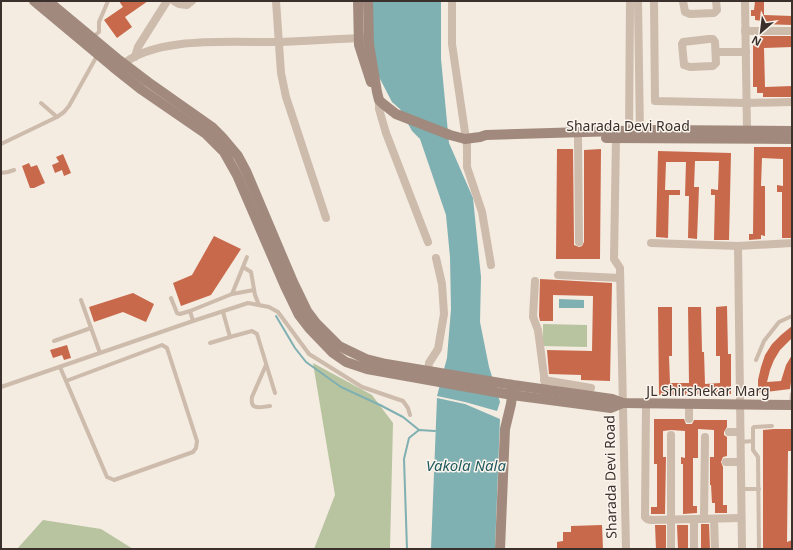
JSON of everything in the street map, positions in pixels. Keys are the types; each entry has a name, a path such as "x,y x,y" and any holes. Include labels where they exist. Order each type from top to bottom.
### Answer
{"street":[{"path":"34,1 89,41 137,80 212,127 231,147 246,171 289,284 299,315 308,328 333,353 346,362 367,369 434,381 501,388"},
{"path":"48,1 89,41 98,54 120,67"},
{"path":"135,57 138,48 166,1"},
{"path":"174,1 187,5 192,1"},
{"path":"276,1 281,73 286,97 326,218"},
{"path":"358,1 364,38"},
{"path":"368,1 364,38 359,45 367,56 370,82 378,96 396,114 450,135 465,139"},
{"path":"452,1 452,44 467,149 467,167 482,212 491,265"},
{"path":"564,136 629,135 630,1"},
{"path":"638,1 640,134"},
{"path":"654,1 655,101 746,103 792,102"},
{"path":"683,1 685,12 690,14 714,13 717,10 716,1"},
{"path":"740,133 746,103 745,1"},
{"path":"745,32 792,31"},
{"path":"120,67 135,57 152,49 188,43 278,42 364,38"},
{"path":"713,39 715,42 716,52 716,63 714,66 687,66 684,65 682,44 685,41 713,39"},
{"path":"716,52 746,52"},
{"path":"378,96 379,109 386,133 428,242"},
{"path":"629,105 640,104"},
{"name":"Sharada Devi Road","path":"640,134 653,130 740,133 792,139"},
{"name":"Sharada Devi Road","path":"465,139 480,137 488,141 564,136 578,138 616,138 640,134 792,131"},
{"path":"578,138 579,242"},
{"name":"Sharada Devi Road","path":"616,138 614,259 619,265 620,278 626,549"},
{"path":"651,243 738,246 792,243"},
{"path":"738,246 742,549"},
{"path":"428,370 429,363 438,349 444,314 442,284 436,258"},
{"path":"558,275 620,278"},
{"path":"535,280 533,317 538,330 544,384 543,399"},
{"path":"289,284 311,317 327,336 339,346 366,359 428,370 543,399 611,408 623,404"},
{"path":"512,390 544,384 569,388 591,389 623,404"},
{"path":"500,549 505,429 512,390"},
{"name":"JL Shirshekar Marg","path":"623,404 739,404 792,401"},
{"path":"646,404 645,517 651,520 741,518"},
{"path":"689,404 689,418"},
{"path":"729,432 740,432"},
{"path":"671,436 671,549"},
{"path":"704,519 705,437"},
{"path":"726,462 740,462"},
{"path":"714,518 715,549"},
{"path":"694,519 694,549"}],"lane":[{"path":"89,41 99,32 99,22 108,1"},
{"path":"1,144 57,117 64,112 69,106 98,54"},
{"path":"41,103 57,117"},
{"path":"1,173 14,170"},
{"path":"232,294 247,257"},
{"path":"243,267 251,272 254,290 259,305"},
{"path":"171,298 177,313 180,314 232,294 254,290"},
{"path":"81,300 100,353"},
{"path":"1,387 193,321 248,304 268,307 278,312 309,354 362,387 403,401 408,408 410,415"},
{"path":"190,311 193,321"},
{"path":"223,312 230,337"},
{"path":"756,360 764,341 778,322 792,316"},
{"path":"54,341 91,328"},
{"path":"210,343 252,331 257,334 275,393"},
{"path":"60,367 107,477 114,480 193,452 196,448 196,441 167,348 162,345 66,381"},
{"path":"266,365 251,402 253,406 257,408 270,406"},
{"path":"760,549 758,457 753,450 753,428 772,426"},
{"path":"740,442 753,441"},
{"path":"741,489 759,489"}],"green space":[{"path":"543,324 587,325 587,347 543,346"},
{"path":"313,363 372,395 393,423 390,549 314,549 335,495"},
{"path":"43,520 101,529 133,549 17,549"}],"water":[{"path":"371,1 441,1 441,59 449,143 473,198 481,277 480,322 489,367 500,402 497,411 437,396 447,358 451,309 450,257 446,215 420,139 412,131 400,109 392,102 378,75 370,30"},
{"path":"559,299 584,300 584,308 559,308"},
{"name":"Vakola Nala","path":"437,398 465,404 500,419 495,549 431,549"}],"building":[{"path":"119,1 148,1 125,17 132,27 117,38 104,20 123,7"},
{"path":"755,1 764,1 764,15 792,16 792,25 761,24 762,21 755,20 755,16 751,16 751,10 754,10"},
{"path":"760,36 792,36 792,47 764,48 765,87 792,86 792,97 763,97 763,93 757,93 757,87 753,87 753,41 760,41"},
{"path":"754,147 792,147 792,238 782,238 782,192 777,192 777,185 783,186 783,159 762,158 761,186 765,186 765,236 761,235 761,239 749,240 749,234 753,234"},
{"path":"557,149 573,149 574,245 579,247 582,246 584,242 584,150 601,149 600,259 556,259"},
{"path":"658,151 731,153 729,240 714,240 715,195 711,195 711,189 718,190 719,161 695,161 694,187 699,187 697,239 688,238 689,196 685,196 686,162 666,162 665,190 680,190 680,195 669,195 668,238 656,237"},
{"path":"63,154 71,173 64,176 62,170 55,173 52,165 59,162 56,157"},
{"path":"29,163 31,167 37,165 45,183 34,188 30,188 22,166"},
{"path":"214,236 241,249 211,295 181,306 173,283 192,275"},
{"path":"540,279 612,283 610,381 581,380 581,375 549,374 547,350 592,351 593,296 553,295 553,321 540,321"},
{"path":"133,293 154,304 146,322 123,312 94,322 89,307"},
{"path":"727,306 728,354 731,354 731,394 659,395 658,307 672,307 672,356 669,356 670,383 689,383 688,307 701,307 702,352 704,352 705,384 720,383 720,356 716,356 716,307"},
{"path":"792,326 792,338 780,350 774,360 767,382 781,381 786,365 792,355 790,389 758,393 758,380 765,355 772,344"},
{"path":"67,345 71,358 64,360 62,355 53,358 50,350"},
{"path":"654,419 684,419 686,424 692,424 694,420 727,420 727,427 724,435 727,437 727,456 723,457 721,462 723,467 723,505 727,505 727,513 715,513 715,503 712,503 710,485 710,457 714,457 714,430 698,429 698,458 693,458 693,506 697,506 697,513 683,514 683,464 681,464 681,457 685,458 685,431 671,430 663,431 663,457 666,457 665,514 651,514 651,507 657,507 657,464 654,464"},
{"path":"792,429 792,451 788,451 787,542 792,540 792,549 763,549 763,430"},
{"path":"701,524 709,524 710,549 701,549"},
{"path":"602,525 603,549 557,549 557,542 563,541 563,532 571,532 571,526"},
{"path":"655,525 666,525 666,549 656,549"},
{"path":"677,525 688,525 688,549 678,549"}],"waterway":[{"path":"276,316 295,348 306,362 341,387 403,417 419,430"},
{"path":"407,549 404,459 409,438 419,430 435,431"}]}
